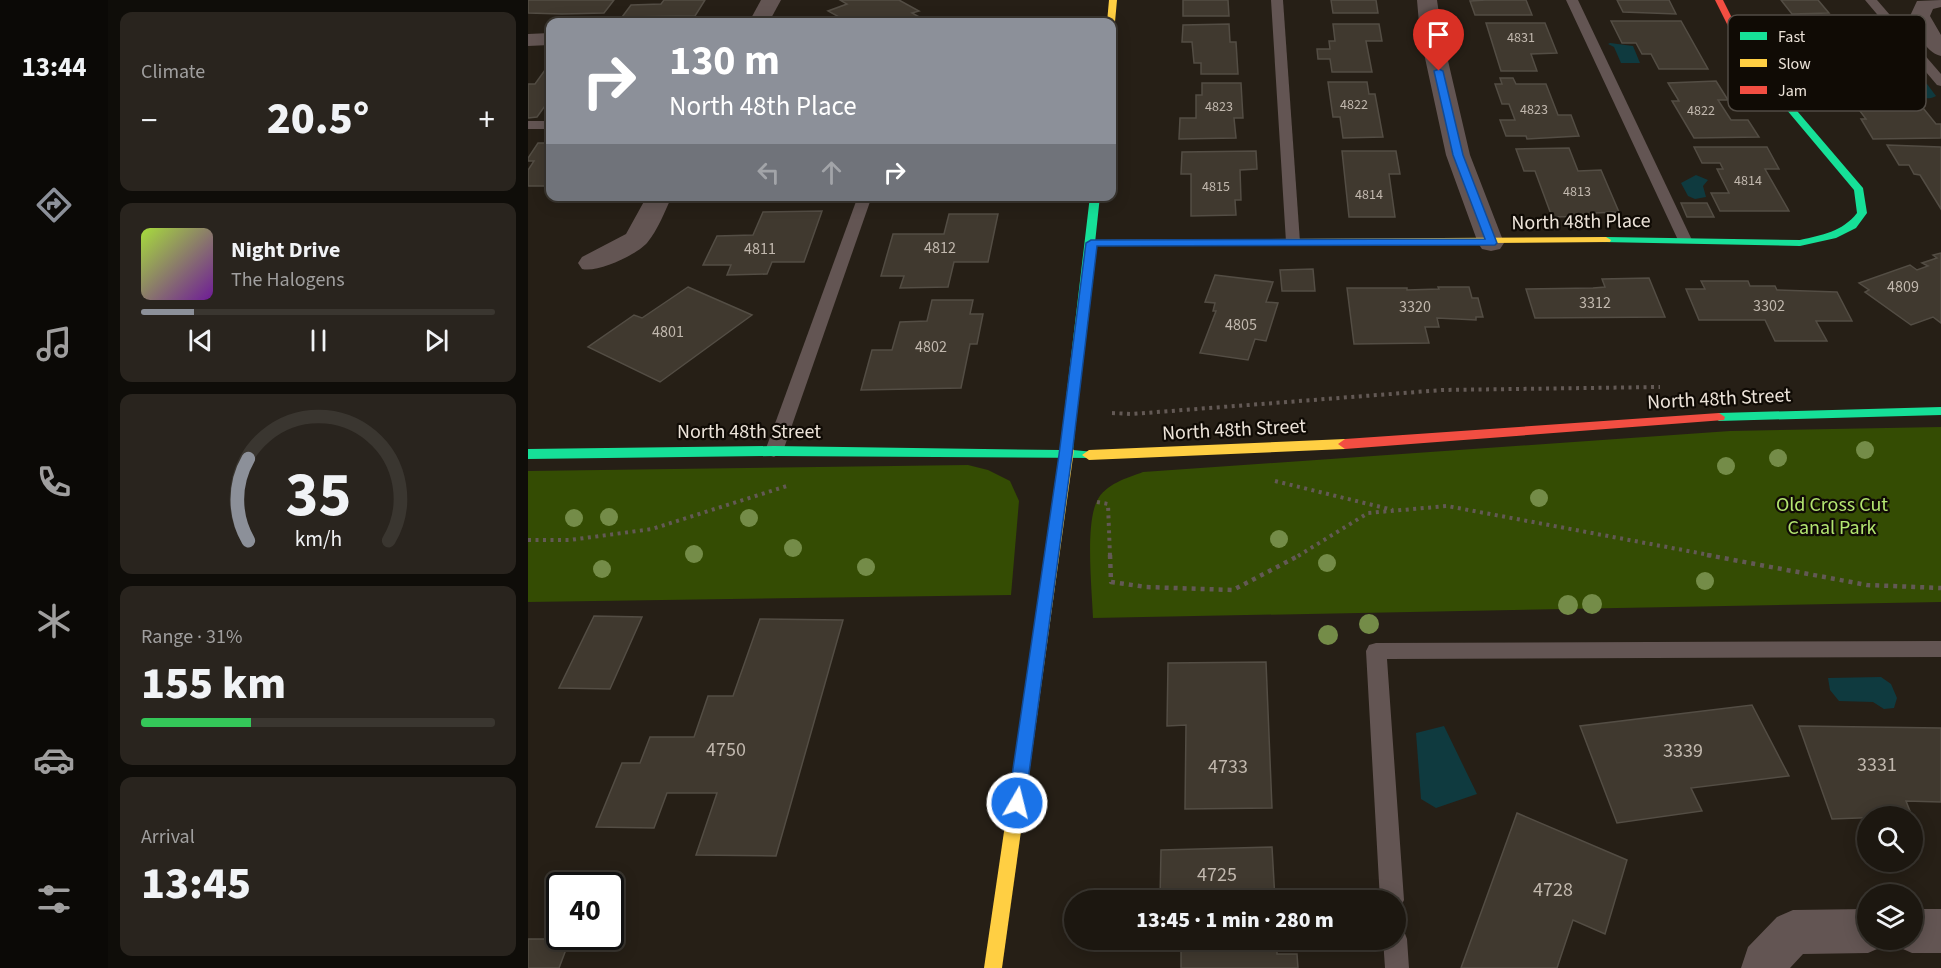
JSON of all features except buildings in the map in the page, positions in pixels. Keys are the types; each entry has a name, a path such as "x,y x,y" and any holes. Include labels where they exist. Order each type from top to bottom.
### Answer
{"street":[{"path":"761,18 771,0"},
{"path":"1111,18 1113,0"},
{"path":"1427,0 1431,35 1458,155 1491,243"},
{"name":"North 48th Place","path":"1719,0 1728,18"},
{"path":"1920,15 1924,4 1941,1"},
{"path":"1926,25 1938,43"},
{"path":"528,40 546,39"},
{"name":"North 48th Place","path":"1091,243 1491,243 1684,240 1800,243 1832,236 1852,225 1862,213 1859,190 1793,111"},
{"path":"592,263 636,239 657,201"},
{"path":"993,968 1065,455 1095,201"},
{"name":"North 48th Street","path":"528,454 774,451 1065,455 1391,442 1720,417 1941,411"},
{"path":"1764,965 1794,932 1857,931"},
{"path":"1923,931 1941,931"}],"lane":[{"path":"1277,0 1293,242"},
{"path":"1572,0 1684,240"},
{"path":"1871,0 1884,15"},
{"path":"1926,64 1941,82"},
{"path":"528,125 546,125"},
{"path":"774,451 863,201"},
{"path":"1391,890 1376,651 1941,649"},
{"path":"1396,950 1397,968"}],"path":[{"path":"1112,413 1132,414 1442,390 1662,387"},
{"path":"1265,478 1397,511"},
{"path":"528,540 570,540 652,529 795,483"},
{"path":"1098,502 1108,504 1111,582 1146,587 1233,590 1306,552 1368,513 1447,506 1867,585 1941,588"}],"green space":[{"name":"Old Cross Cut Canal Park","path":"1941,427 1941,602 1093,618 1090,541 1093,512 1105,490 1124,479 1143,472 1730,431"},
{"path":"968,465 988,470 1010,481 1019,501 1011,595 528,602 528,471"}],"water":[{"path":"1608,44 1633,46 1640,63 1621,63 1614,47"},
{"path":"1926,84 1936,96 1926,98"},
{"path":"1696,175 1708,180 1703,186 1706,197 1695,199 1688,196 1681,183"},
{"path":"1881,677 1891,684 1897,698 1894,708 1884,709 1873,702 1839,701 1830,690 1828,678"},
{"path":"1444,726 1477,794 1436,808 1421,799 1416,733"}],"traffic: fast":[{"path":"1606,240 1800,243 1832,236 1852,226 1862,213 1859,190 1792,111"},
{"path":"1067,450 1094,201"},
{"path":"1719,417 1941,411"},
{"path":"528,454 774,451 1089,455"}],"traffic: slow":[{"path":"1111,18 1113,0"},
{"path":"1091,243 1606,240"},
{"path":"1089,455 1345,444"},
{"path":"993,968 1067,450"}],"traffic: jam":[{"path":"1719,0 1728,18"},
{"path":"1345,444 1719,417"}],"route":[{"path":"1017,803 1065,455 1091,243 1491,243 1458,155 1439,71"}]}
